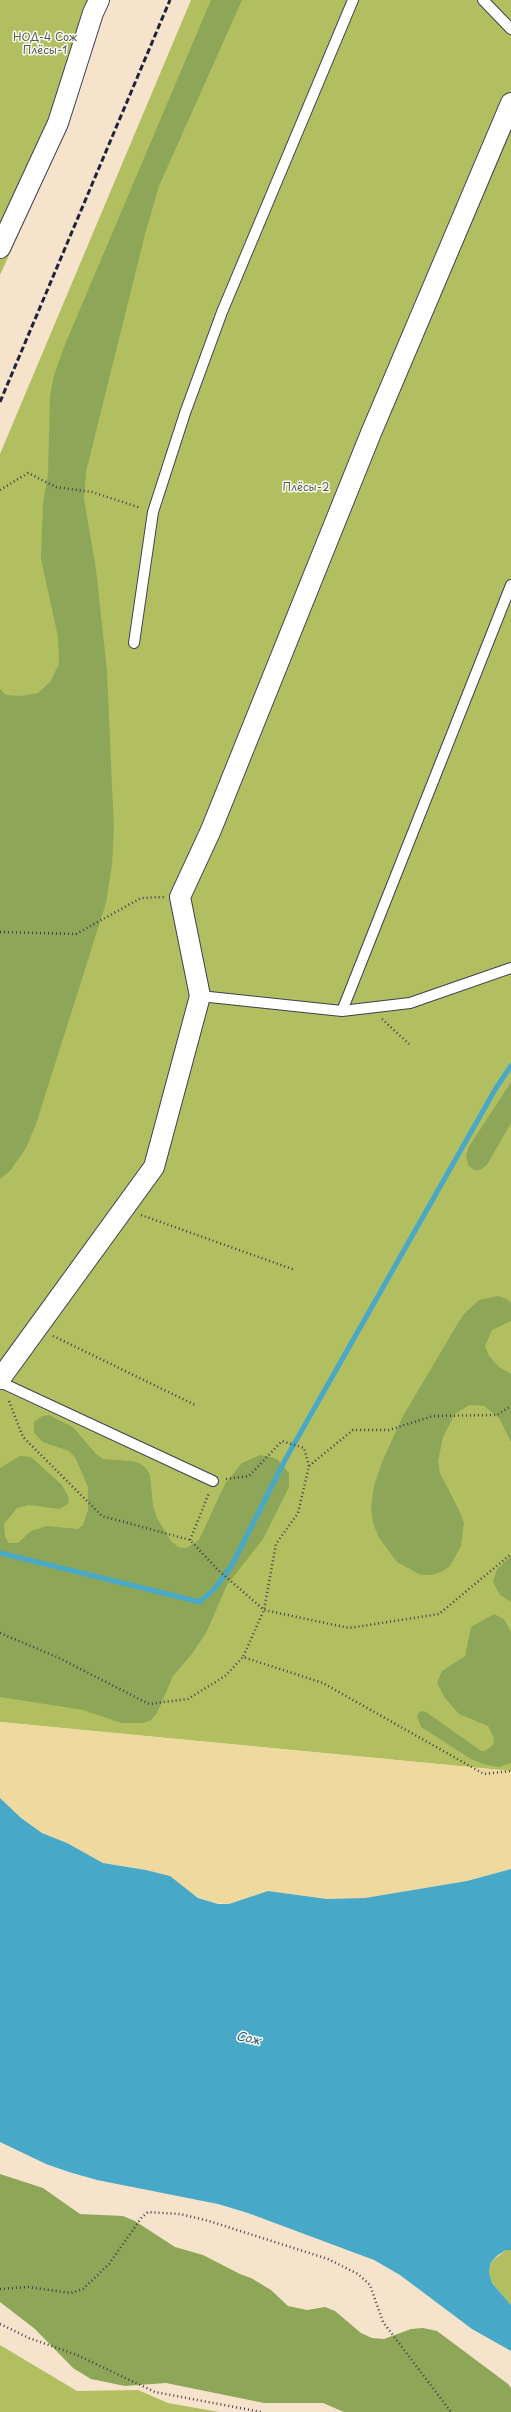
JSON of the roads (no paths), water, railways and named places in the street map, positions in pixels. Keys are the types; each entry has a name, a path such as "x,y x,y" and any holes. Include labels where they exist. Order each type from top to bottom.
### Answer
{"street":[{"path":"0,248 58,123 93,13 99,0"},
{"path":"0,1379 154,1168 200,996 180,897 211,830 370,433 511,103"}],"lane":[{"path":"134,643 153,512 185,414 222,312 353,0"},
{"path":"483,0 511,29"},
{"path":"342,1012 511,585"},
{"path":"200,996 342,1012 410,1003 511,968"},
{"path":"0,1382 213,1481"}],"water":[{"name":"Сож","path":"0,1798 21,1818 42,1833 67,1843 103,1863 146,1870 170,1876 198,1898 218,1904 229,1904 268,1891 327,1899 365,1898 467,1881 511,1869 511,2250 506,2250 491,2262 489,2272 492,2283 511,2305 511,2351 472,2329 400,2275 374,2260 248,2213 218,2204 97,2180 69,2172 46,2164 0,2142"}],"waterway":[{"path":"0,1553 200,1602 216,1587 232,1565 285,1460 496,1088 511,1066"}],"railway":[{"path":"0,402 170,0"}],"park label":[{"name":"НОД-4 Сож Плёсы-1","path":"45,44"},
{"name":"Плёсы-2","path":"306,488"}]}
